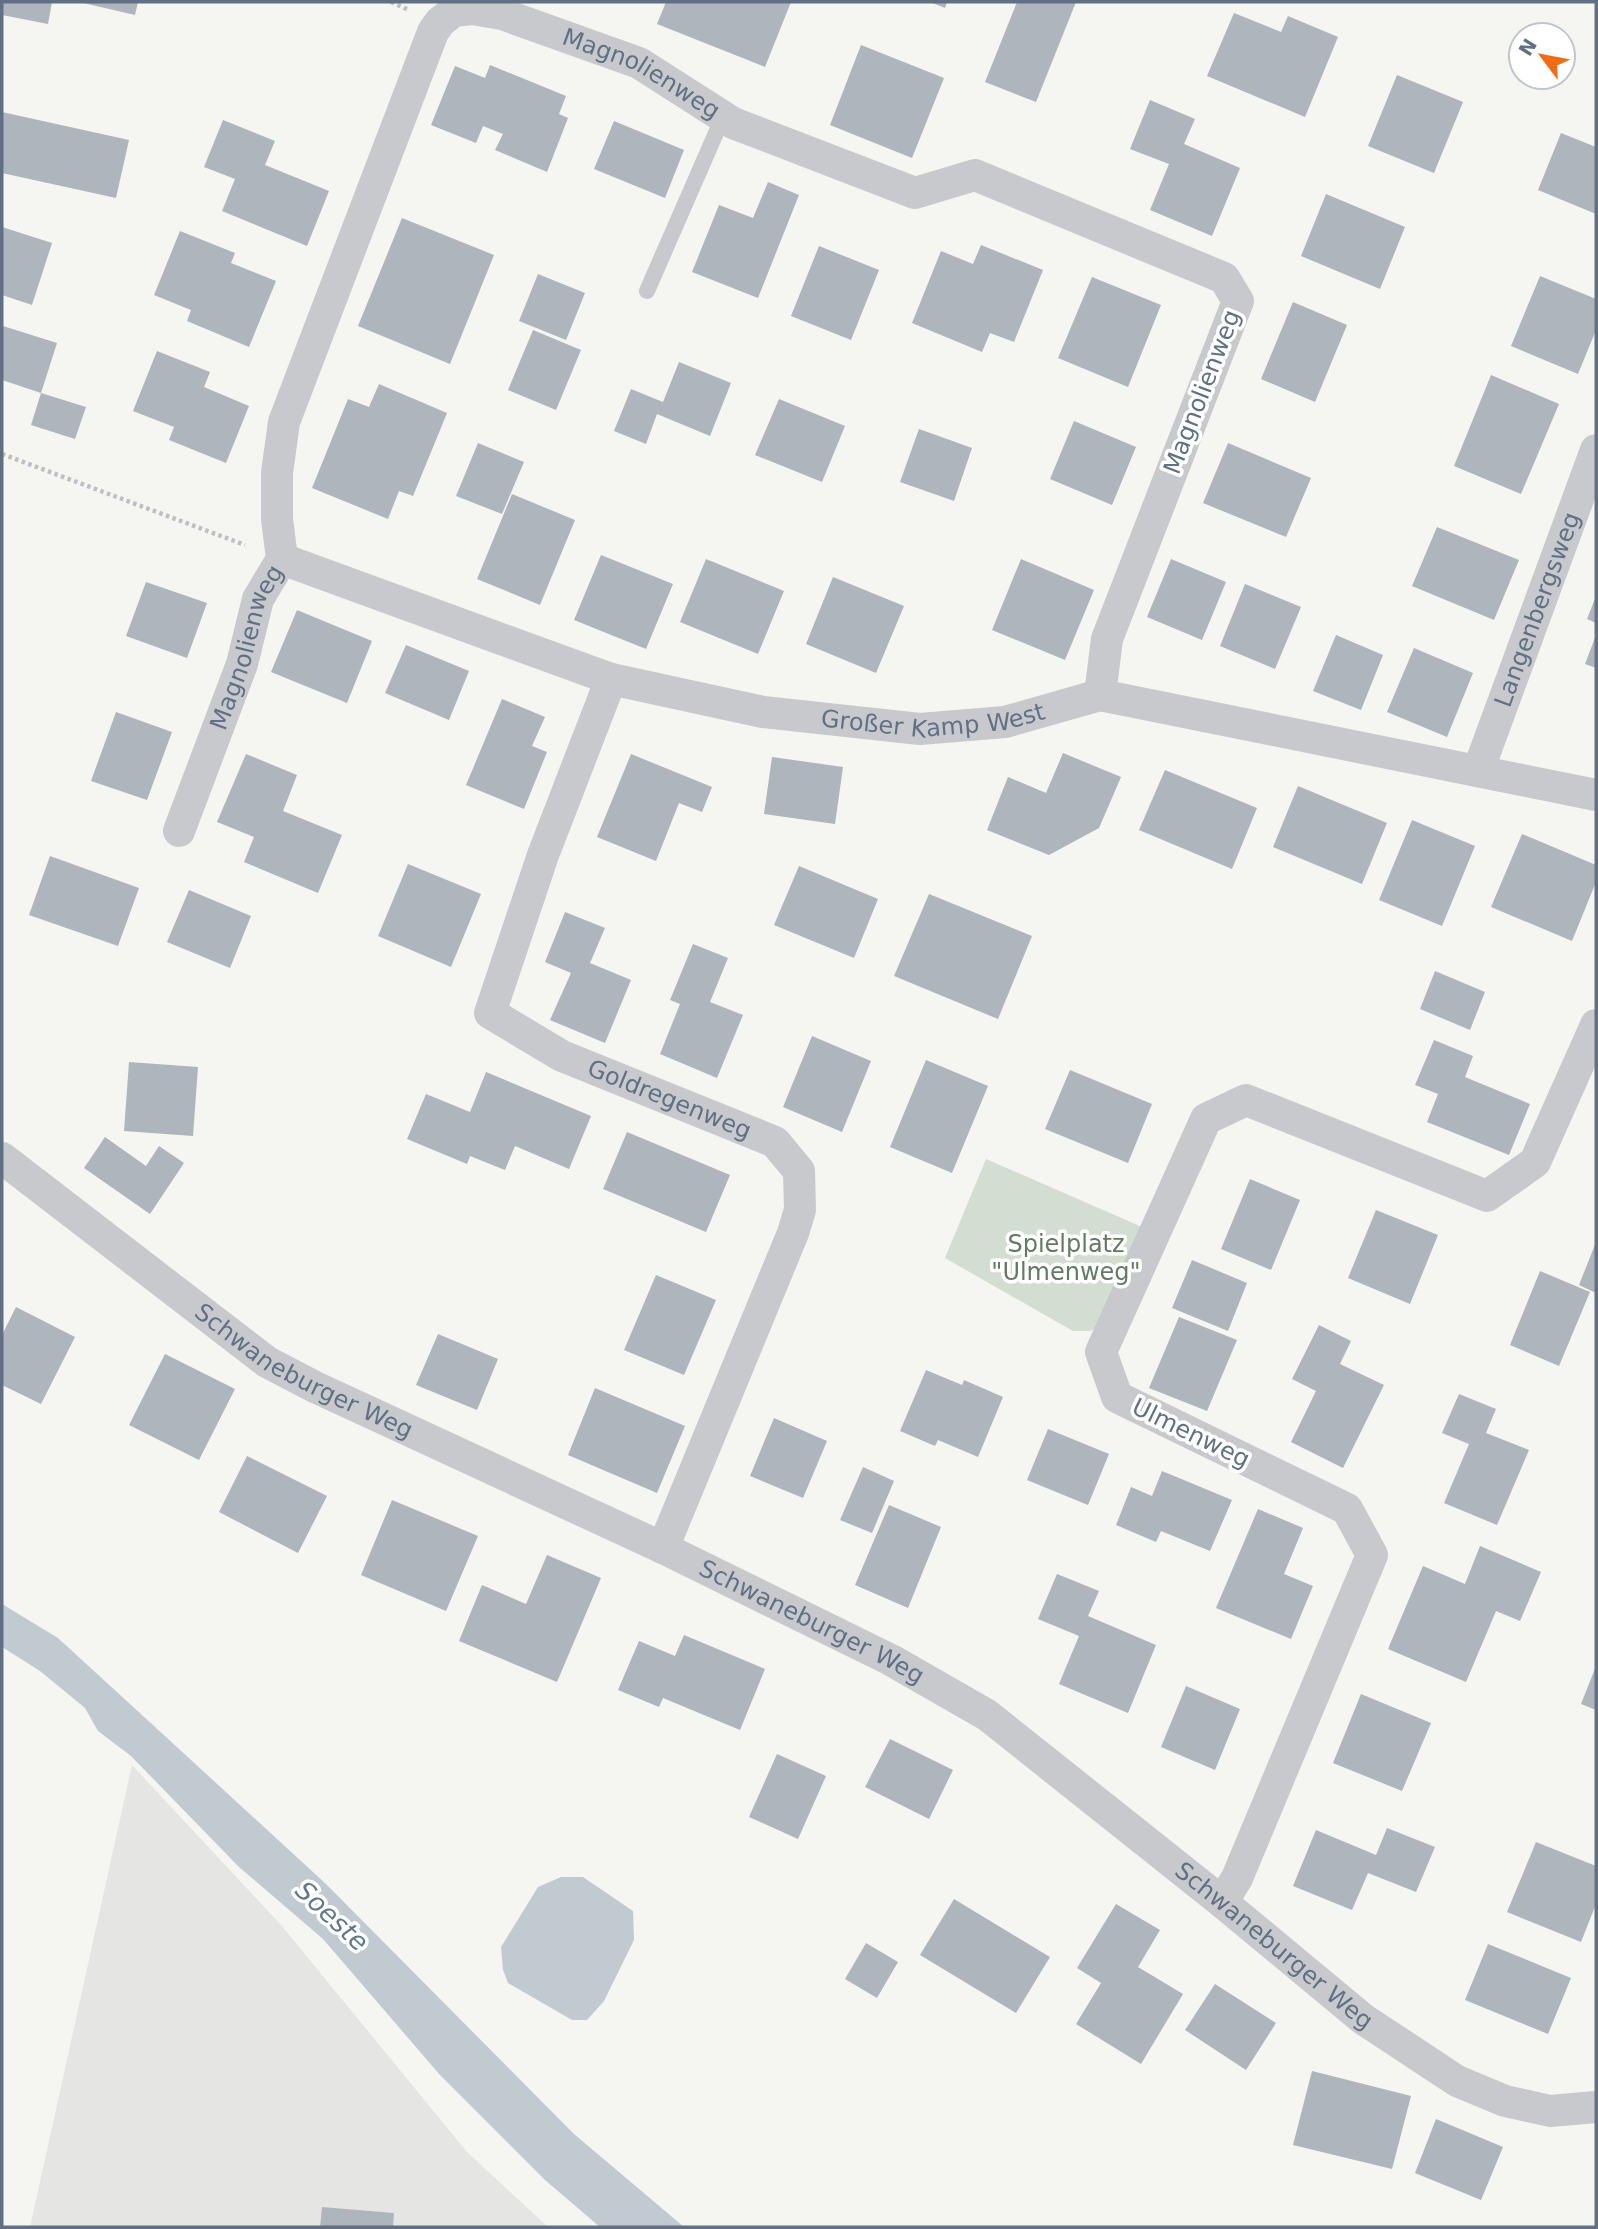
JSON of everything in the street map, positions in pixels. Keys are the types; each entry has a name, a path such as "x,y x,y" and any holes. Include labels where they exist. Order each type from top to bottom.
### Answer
{"street":[{"name":"Magnolienweg","path":"179,831 242,664 258,599 282,559 277,473 285,422 433,32 454,7 502,15 639,63 723,117 915,193 975,176 1224,278 1238,301 1107,639 1100,695"},
{"name":"Langenbergsweg","path":"1478,771 1596,450"},
{"name":"Großer Kamp West","path":"282,559 611,680 763,712 840,723 920,729 1005,722 1100,695 1596,795"},
{"name":"Goldregenweg","path":"611,680 543,855 490,1013 562,1056 775,1142 799,1171 800,1210 793,1233 663,1548"},
{"name":"Ulmenweg","path":"1222,1902 1237,1878 1373,1555 1347,1508 1117,1397 1101,1352 1206,1119 1246,1100 1487,1196 1535,1162 1596,1025"},
{"name":"Schwaneburger Weg","path":"2,1158 267,1362 315,1387 663,1548 891,1660 987,1715 1222,1902 1363,2019 1457,2081 1505,2101 1550,2111 1596,2107"}],"lane":[{"path":"647,292 723,117"}],"path":[{"path":"2,454 282,559"}],"shaded area":[{"path":"132,1765 281,1925 467,2152 548,2227 30,2227"}],"green space":[{"name":"Spielplatz \"Ulmenweg\"","path":"986,1159 1142,1227 1105,1319 1091,1331 1073,1331 945,1258"}],"water":[{"name":"Soeste","path":"2,1604 58,1638 326,1884 574,2134 684,2227 600,2227 545,2180 440,2075 323,1939 239,1867 131,1756 98,1731 85,1708 40,1671 2,1647"},
{"path":"561,1877 583,1877 633,1911 634,1940 604,2001 587,2020 572,2020 508,1983 503,1970 501,1947 538,1887"}],"building":[{"path":"2,2 52,2 48,24 2,15"},
{"path":"79,2 138,2 135,15"},
{"path":"666,2 791,2 765,67 657,24"},
{"path":"930,2 947,2 945,8"},
{"path":"1017,2 1076,2 1036,102 985,82"},
{"path":"1234,13 1281,32 1288,16 1338,37 1305,117 1207,76"},
{"path":"861,45 944,78 912,158 830,125"},
{"path":"490,65 566,96 559,114 568,118 547,172 495,150 503,134 483,126 476,143 431,125 455,66 485,78"},
{"path":"1397,75 1463,102 1434,173 1368,146"},
{"path":"1150,100 1195,119 1184,144 1240,168 1212,236 1150,210 1169,164 1130,149"},
{"path":"2,112 129,140 116,198 2,173"},
{"path":"223,120 275,141 265,165 329,191 307,246 222,211 235,179 204,167"},
{"path":"614,121 684,150 665,198 594,169"},
{"path":"1561,133 1596,147 1596,214 1538,190"},
{"path":"768,182 799,195 758,298 692,272 719,205 753,218"},
{"path":"1326,194 1405,227 1380,289 1301,256"},
{"path":"402,218 494,255 450,364 358,326"},
{"path":"2,227 52,243 32,305 2,295"},
{"path":"180,231 235,253 231,263 276,281 249,347 187,321 191,310 154,295"},
{"path":"981,245 1043,270 1014,342 990,333 982,352 912,323 941,251 973,264"},
{"path":"819,246 879,270 851,340 791,316"},
{"path":"538,274 585,293 566,340 519,321"},
{"path":"1540,276 1596,299 1596,330 1578,374 1511,346"},
{"path":"1092,277 1161,305 1128,387 1058,358"},
{"path":"1293,302 1347,325 1315,402 1261,379"},
{"path":"3,326 57,343 41,393 2,380"},
{"path":"533,330 581,350 556,410 508,390"},
{"path":"157,351 210,372 204,387 249,406 226,463 169,440 174,427 133,411"},
{"path":"679,362 731,383 710,436 657,414 646,444 614,431 631,389 663,402"},
{"path":"1491,375 1559,404 1521,494 1454,466"},
{"path":"379,384 447,413 413,496 399,491 388,519 312,488 348,399 369,407"},
{"path":"41,393 86,407 75,439 31,425"},
{"path":"779,399 845,426 822,482 755,455"},
{"path":"1074,421 1136,447 1112,505 1050,479"},
{"path":"919,429 972,448 954,501 900,482"},
{"path":"478,443 524,462 502,514 456,496"},
{"path":"1228,443 1311,478 1286,537 1203,503"},
{"path":"512,494 575,520 540,605 477,579"},
{"path":"1437,527 1519,560 1494,620 1412,586"},
{"path":"601,555 673,584 646,649 574,620"},
{"path":"706,559 784,591 758,654 680,622"},
{"path":"1021,559 1094,590 1065,660 992,630"},
{"path":"1171,559 1226,582 1202,640 1147,617"},
{"path":"833,577 904,606 876,673 806,644"},
{"path":"146,582 207,603 187,658 126,636"},
{"path":"1245,584 1301,607 1275,669 1220,646"},
{"path":"1596,596 1596,623 1587,619"},
{"path":"297,610 372,641 347,703 271,672"},
{"path":"1336,635 1383,655 1361,710 1313,691"},
{"path":"1596,635 1596,668 1585,664"},
{"path":"406,645 469,671 449,720 385,693"},
{"path":"1414,648 1473,673 1447,737 1387,712"},
{"path":"502,699 545,717 532,746 547,752 524,809 466,785"},
{"path":"116,712 172,732 147,800 91,781"},
{"path":"1063,753 1121,777 1099,828 1049,855 987,830 1008,777 1046,793"},
{"path":"246,754 297,775 283,811 342,835 318,893 244,862 254,837 217,822"},
{"path":"631,754 712,787 702,812 679,803 656,861 597,837"},
{"path":"772,757 843,767 835,824 764,814"},
{"path":"1165,770 1257,808 1232,869 1139,830"},
{"path":"1298,786 1387,823 1362,884 1273,847"},
{"path":"1412,820 1475,846 1442,926 1379,900"},
{"path":"1522,834 1596,865 1596,882 1572,941 1491,907"},
{"path":"50,856 139,888 118,946 29,915"},
{"path":"408,864 481,894 451,967 378,936"},
{"path":"799,866 878,899 854,958 774,925"},
{"path":"189,890 251,916 230,968 167,942"},
{"path":"929,894 1032,936 998,1019 894,976"},
{"path":"565,912 605,928 590,963 631,980 605,1043 550,1020 571,973 545,962"},
{"path":"693,944 728,958 710,1002 743,1015 717,1078 660,1054 680,1004 670,1000"},
{"path":"1435,971 1485,992 1470,1030 1420,1009"},
{"path":"812,1036 871,1061 842,1132 783,1107"},
{"path":"1434,1040 1473,1056 1465,1077 1530,1104 1509,1155 1427,1122 1438,1094 1415,1085"},
{"path":"926,1060 988,1086 952,1173 890,1147"},
{"path":"129,1062 198,1067 193,1136 124,1131"},
{"path":"1070,1070 1152,1104 1128,1163 1045,1129"},
{"path":"486,1072 591,1116 569,1169 515,1146 505,1170 470,1156 467,1164 407,1139 426,1094 470,1112"},
{"path":"627,1132 730,1175 706,1232 603,1189"},
{"path":"105,1137 146,1166 159,1146 184,1163 150,1214 84,1168"},
{"path":"1250,1179 1300,1200 1271,1270 1221,1249"},
{"path":"1376,1210 1438,1235 1410,1304 1348,1278"},
{"path":"1596,1242 1596,1293 1579,1285"},
{"path":"1192,1260 1247,1283 1228,1331 1172,1308"},
{"path":"1540,1271 1590,1292 1559,1366 1510,1345"},
{"path":"656,1275 716,1300 684,1375 624,1350"},
{"path":"16,1307 75,1337 41,1404 2,1385 2,1335"},
{"path":"1179,1317 1237,1340 1207,1411 1149,1388"},
{"path":"1319,1325 1351,1341 1340,1364 1384,1385 1343,1468 1291,1442 1316,1391 1292,1379"},
{"path":"438,1334 498,1359 477,1410 416,1385"},
{"path":"165,1354 235,1389 199,1460 129,1425"},
{"path":"926,1370 962,1385 964,1380 1003,1397 978,1457 938,1440 935,1446 900,1431"},
{"path":"595,1388 685,1426 657,1493 568,1455"},
{"path":"1459,1394 1496,1409 1486,1433 1529,1450 1497,1525 1444,1503 1469,1444 1442,1433"},
{"path":"774,1418 827,1441 803,1498 750,1476"},
{"path":"1048,1429 1109,1454 1088,1505 1027,1480"},
{"path":"247,1456 327,1496 298,1553 219,1512"},
{"path":"863,1467 894,1481 872,1533 840,1520"},
{"path":"1162,1471 1232,1500 1210,1551 1161,1531 1156,1542 1116,1525 1131,1487 1152,1496"},
{"path":"392,1500 478,1536 446,1611 361,1575"},
{"path":"889,1505 941,1527 908,1608 855,1585"},
{"path":"1258,1509 1303,1528 1284,1574 1313,1586 1291,1639 1216,1608"},
{"path":"1480,1546 1541,1572 1520,1621 1496,1611 1466,1682 1388,1649 1423,1566 1465,1584"},
{"path":"547,1555 601,1578 557,1682 459,1641 482,1585 526,1604"},
{"path":"1057,1574 1099,1591 1088,1616 1156,1645 1128,1713 1059,1684 1079,1636 1038,1619"},
{"path":"684,1635 765,1669 740,1730 663,1698 659,1707 618,1690 639,1641 675,1656"},
{"path":"1596,1666 1596,1710 1581,1704"},
{"path":"1186,1686 1240,1709 1215,1770 1161,1747"},
{"path":"1361,1694 1431,1723 1402,1791 1333,1763"},
{"path":"890,1739 953,1770 929,1819 865,1787"},
{"path":"777,1754 826,1776 798,1839 749,1817"},
{"path":"1387,1828 1435,1847 1416,1892 1368,1873 1352,1910 1293,1886 1316,1830 1376,1855"},
{"path":"1536,1842 1596,1866 1596,1904 1581,1942 1507,1912"},
{"path":"954,1899 1050,1957 1016,2013 920,1955"},
{"path":"1116,1904 1160,1930 1138,1967 1183,1994 1141,2064 1076,2024 1101,1983 1077,1968"},
{"path":"866,1943 898,1962 877,1998 845,1979"},
{"path":"1488,1944 1571,1978 1548,2034 1465,2000"},
{"path":"1215,1984 1276,2023 1246,2070 1185,2030"},
{"path":"1312,2071 1411,2096 1392,2169 1293,2145"},
{"path":"1436,2119 1503,2147 1481,2200 1415,2173"},
{"path":"322,2207 394,2213 393,2227 320,2227"}]}
